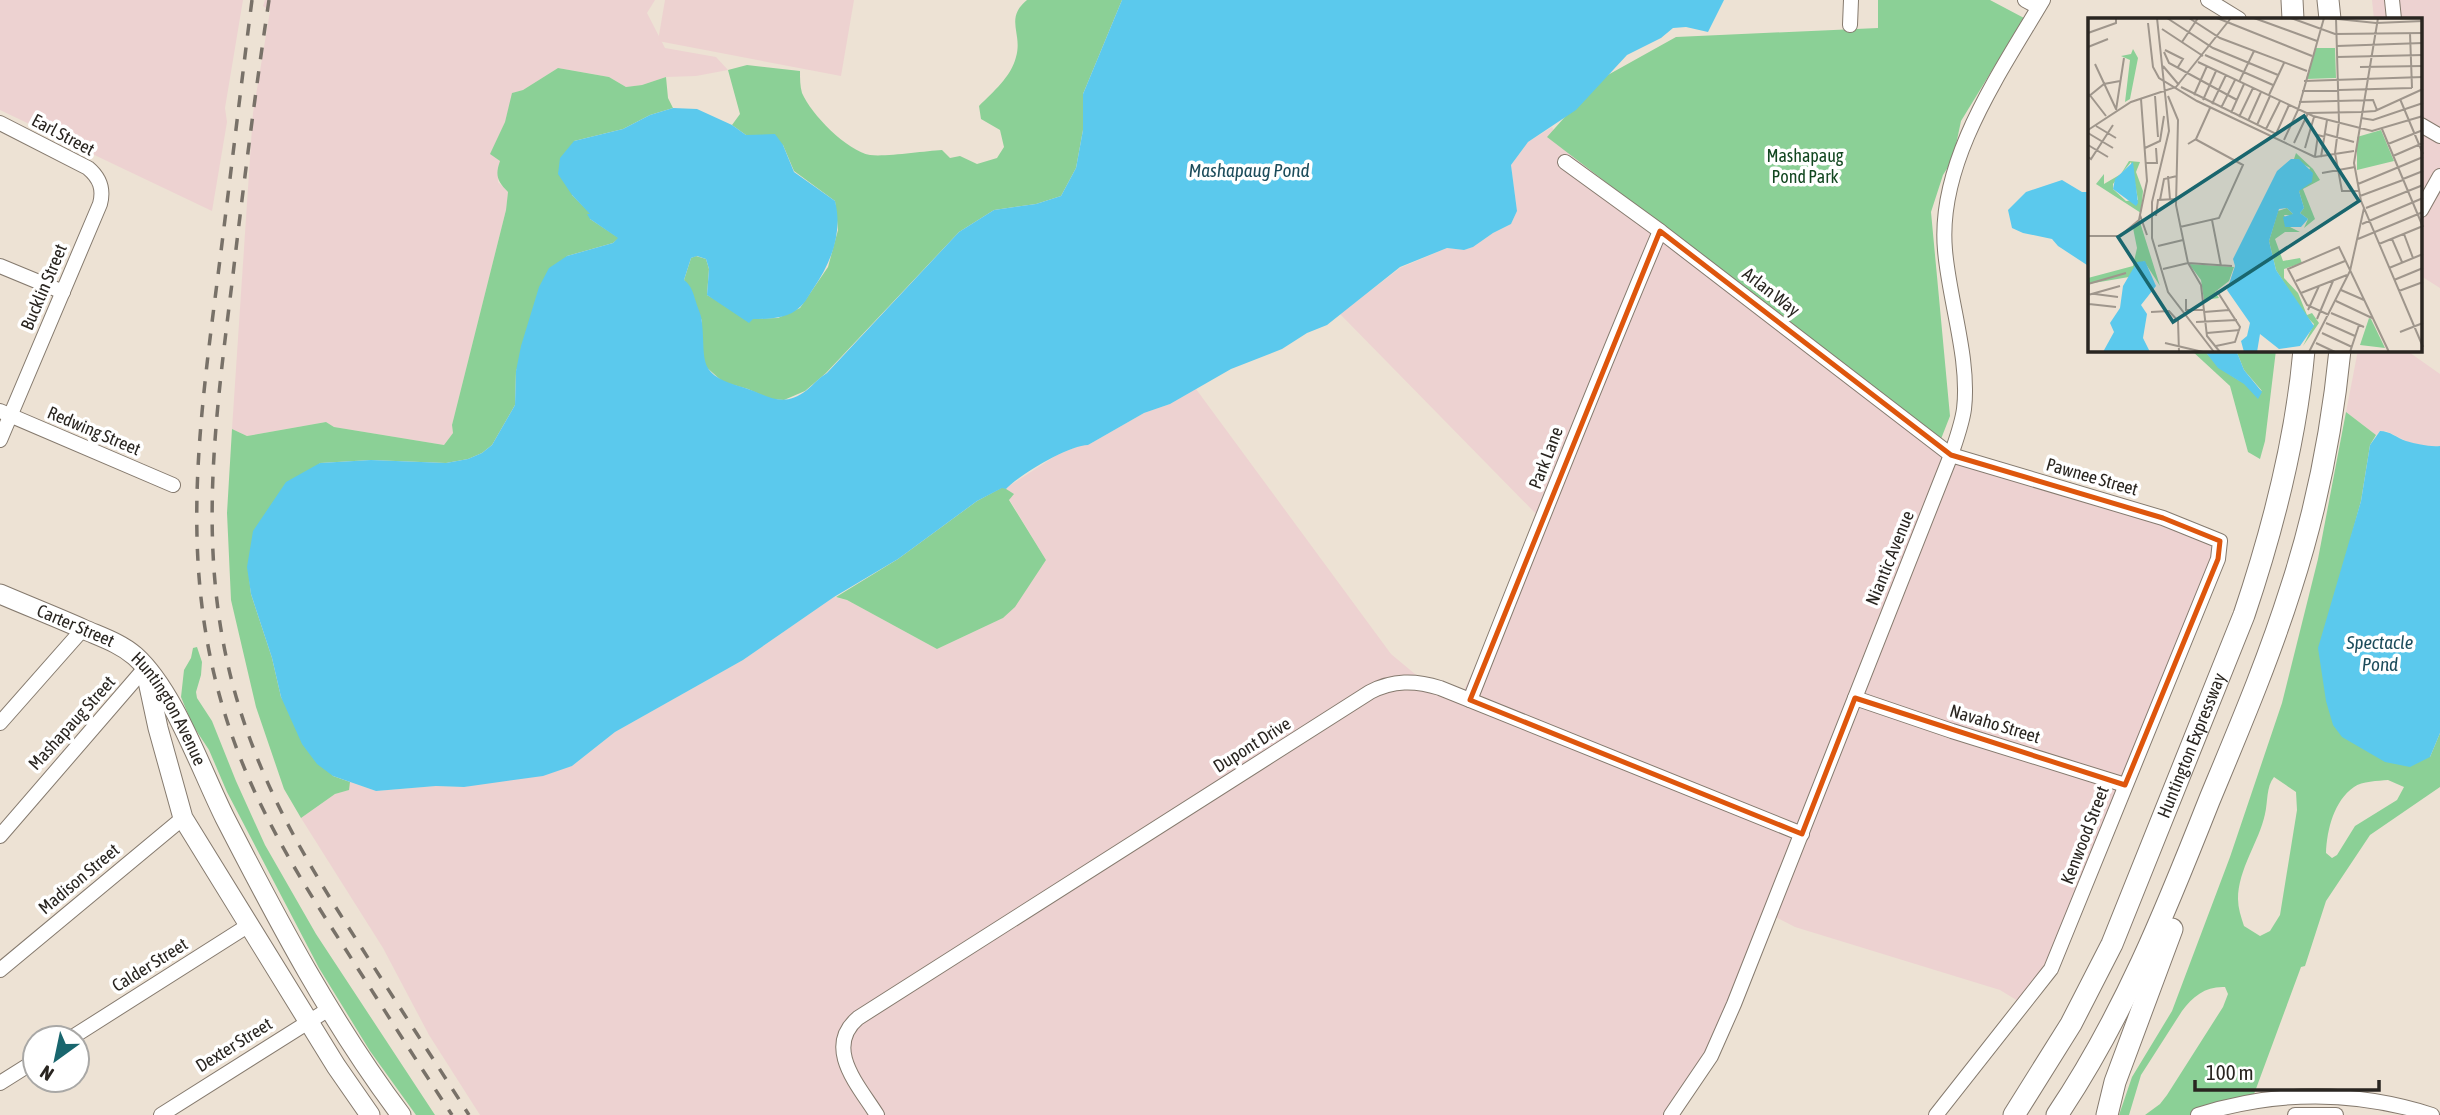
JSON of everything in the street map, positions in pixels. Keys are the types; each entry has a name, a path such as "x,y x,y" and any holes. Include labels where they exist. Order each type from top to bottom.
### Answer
{"highway":[{"path":"2292,0 2294,18"},
{"path":"2328,0 2330,18"},
{"name":"Huntington Expressway","path":"2014,1115 2071,1024 2112,944 2237,635 2259,572 2282,486 2304,352"},
{"name":"Huntington Expressway","path":"2057,1115 2127,994 2162,918 2277,629 2305,543 2326,446 2340,352"},
{"path":"2107,1115 2115,1082 2189,880 2220,775"}],"main road":[{"name":"Carter Street","path":"0,594 121,646 145,668"},
{"name":"Huntington Avenue","path":"145,668 158,728 183,818 369,1115"},
{"name":"Huntington Avenue","path":"145,668 170,703 275,916 329,1009 401,1115"}],"street":[{"path":"1850,25 1851,0"},
{"path":"2025,0 2041,4"},
{"path":"2208,0 2237,18"},
{"path":"2392,0 2394,18"},
{"name":"Niantic Avenue","path":"1672,1115 1711,1056 1734,1004 1951,456 1964,410 1965,380 1945,249 1946,211 1956,167 1979,110 2041,4"},
{"name":"Earl Street","path":"0,123 81,164 94,173 101,187"},
{"path":"2422,126 2440,136"},
{"name":"Arlan Way","path":"1565,162 1660,231 1951,456"},
{"path":"2422,208 2440,176"},
{"name":"Bucklin Street","path":"0,440 5,414 63,292 100,204 101,187"},
{"name":"Park Lane","path":"1469,700 1660,231"},
{"path":"0,265 63,292"},
{"name":"Redwing Street","path":"5,414 173,485"},
{"name":"Pawnee Street","path":"1951,456 2163,518 2220,541"},
{"name":"Kenwood Street","path":"1936,1115 2051,969 2218,559 2220,541"},
{"path":"0,723 83,629"},
{"name":"Mashapaug Street","path":"0,836 145,668"},
{"name":"Dupont Drive","path":"877,1115 849,1070 843,1054 844,1034 858,1018 1370,692 1395,682 1440,688 1802,834"},
{"name":"Navaho Street","path":"1855,698 2124,785"},
{"name":"Madison Street","path":"0,970 183,818"},
{"name":"Calder Street","path":"91,1025 249,925"},
{"name":"Dexter Street","path":"160,1115 329,1009"},
{"path":"0,1083 21,1070"},
{"path":"2199,1115 2263,1099 2314,1095 2375,1101 2432,1115"},
{"path":"2295,1115 2336,1115"}],"highlighted area":[{"path":"1660,231 1951,455 2163,518 2220,541 2218,559 2125,785 1855,698 1802,834 1470,700"}],"shaded area":[{"path":"0,0 243,0 225,108 227,122 212,211 0,110"},
{"path":"265,0 655,0 647,13 665,48 716,57 728,70 696,76 666,77 626,87 609,77 558,68 523,90 513,93 505,122 491,154 500,161 498,182 508,192 506,210 452,425 453,433 444,445 334,427 326,422 247,436 232,429 253,113 270,11 263,6"},
{"path":"665,0 854,0 841,76 658,41"},
{"path":"2372,0 2440,0 2440,288 2422,277 2422,18 2374,18"},
{"path":"1552,127 1562,143 1948,454 2157,516 2220,548 2060,947 2023,1004 2000,990 1795,927 1770,914 1711,1052 1670,1115 480,1115 429,1035 383,948 301,818 335,794 348,790 350,782 376,791 436,786 464,787 572,766 615,732 743,660 834,597 847,600 937,649 1003,618 1015,606 1046,560 1009,499 1013,495 1006,489 1057,455 1081,445 1088,445 1144,413 1170,404 1196,389 1391,654 1421,679 1463,692 1545,523 1340,314 1400,268 1447,248 1464,250 1473,247 1511,224 1517,211 1511,165 1528,142"},
{"path":"2358,352 2409,352 2440,374 2440,446 2430,447 2408,442 2386,431 2380,431 2376,435 2346,412"}],"green space":[{"path":"1027,0 1122,0 1083,94 1083,130 1076,168 1061,196 1036,204 994,210 959,232 826,373 805,391 784,400 770,399 723,382 705,366 702,321 684,280 691,258 696,256 706,259 709,269 707,295 752,319 778,318 800,308 828,267 838,230 835,201 794,171 783,145 746,135 732,125 740,114 728,70 747,65 800,71 802,93 813,111 841,139 861,152 885,155 942,150 950,158 960,156 977,164 997,158 1004,147 1000,130 981,119 979,106 1001,84 1014,64 1018,48 1015,20 1020,7"},
{"name":"Mashapaug Pond Park","path":"1878,0 1990,0 2024,18 1961,121 1953,159 1943,175 1931,212 1950,416 1941,439 1547,137 1597,81 1676,37 1878,28"},
{"path":"558,68 609,77 626,87 666,77 668,98 673,108 650,115 623,129 574,141 572,195 592,215 590,219 619,238 613,243 567,256 516,371 515,405 492,445 468,459 446,463 371,460 320,463 248,567 251,594 272,658 281,697 333,776 350,782 349,790 335,794 301,818 284,789 256,707 231,600 227,513 232,429 247,436 326,422 334,427 444,445 453,433 452,425 506,210 508,192 498,178 500,161 490,154 505,122 512,93 523,90"},
{"path":"2193,352 2206,352 2230,375 2262,391 2244,370 2237,352 2276,352 2265,441 2260,459 2248,452 2230,386"},
{"path":"2346,412 2376,435 2370,445 2361,501 2341,574 2430,757 2440,733 2440,787 2370,835 2326,901 2305,966 2301,967 2250,1105 2215,1115 2145,1115 2167,1095 2223,1007 2228,994 2225,987 2218,987 2200,993 2182,1011 2141,1075 2129,1115 2119,1115 2132,1077 2172,1011 2230,857 2282,703 2318,559","holes":["2274,777 2296,792 2297,810 2280,915 2270,931 2260,936 2244,926 2238,899 2241,877 2262,824 2268,790","2388,780 2404,787 2397,800 2355,826 2337,855 2332,858 2326,853 2328,835 2341,800 2357,785"]},
{"path":"1003,487 1014,494 1009,500 1046,560 1015,607 1003,618 937,649 847,600 836,597 898,559 977,501"},
{"path":"197,647 202,662 197,698 212,721 265,845 316,934 435,1115 416,1115 370,1051 319,968 227,792 209,750 192,724 181,697 184,670 193,648"}],"water":[{"name":"Mashapaug Pond","path":"1122,0 1724,0 1708,32 1686,27 1673,28 1661,38 1627,55 1576,110 1528,142 1511,165 1517,211 1511,224 1473,247 1464,250 1447,248 1400,267 1327,325 1307,333 1282,349 1231,369 1170,404 1144,413 1088,445 1069,450 1045,462 1006,489 1002,488 977,501 898,559 834,597 743,660 615,732 572,766 543,776 464,787 436,786 376,791 333,776 317,764 302,744 281,697 272,658 251,594 247,567 253,531 286,482 320,463 371,460 446,463 468,459 492,445 515,405 516,371 521,346 539,287 549,268 567,256 613,243 618,238 590,219 587,214 590,214 572,195 558,174 560,158 574,141 623,129 650,115 673,108 697,109 732,125 746,135 775,134 783,145 794,172 835,201 837,225 830,258 805,301 790,314 778,318 753,319 749,323 707,295 709,269 706,259 697,256 691,258 684,280 692,290 701,315 704,357 710,371 727,382 774,399 789,399 807,390 827,373 959,232 994,210 1036,204 1061,196 1076,168 1083,130 1083,94"},
{"path":"2062,180 2082,192 2088,192 2088,266 2052,239 2012,228 2008,210 2026,192"},
{"path":"2206,352 2237,352 2244,370 2262,392 2258,399 2244,384 2218,368"},
{"name":"Spectacle Pond","path":"2380,431 2414,443 2440,446 2440,733 2430,757 2410,767 2385,762 2342,737 2333,725 2326,701 2318,648 2361,501 2370,445"}],"railway":[{"path":"252,0 209,344 198,462 199,577 206,634 219,693 238,752 260,804 316,902 452,1115"},
{"path":"269,0 218,402 212,516 214,573 221,631 234,688 253,747 289,826 332,901 469,1115"}]}
